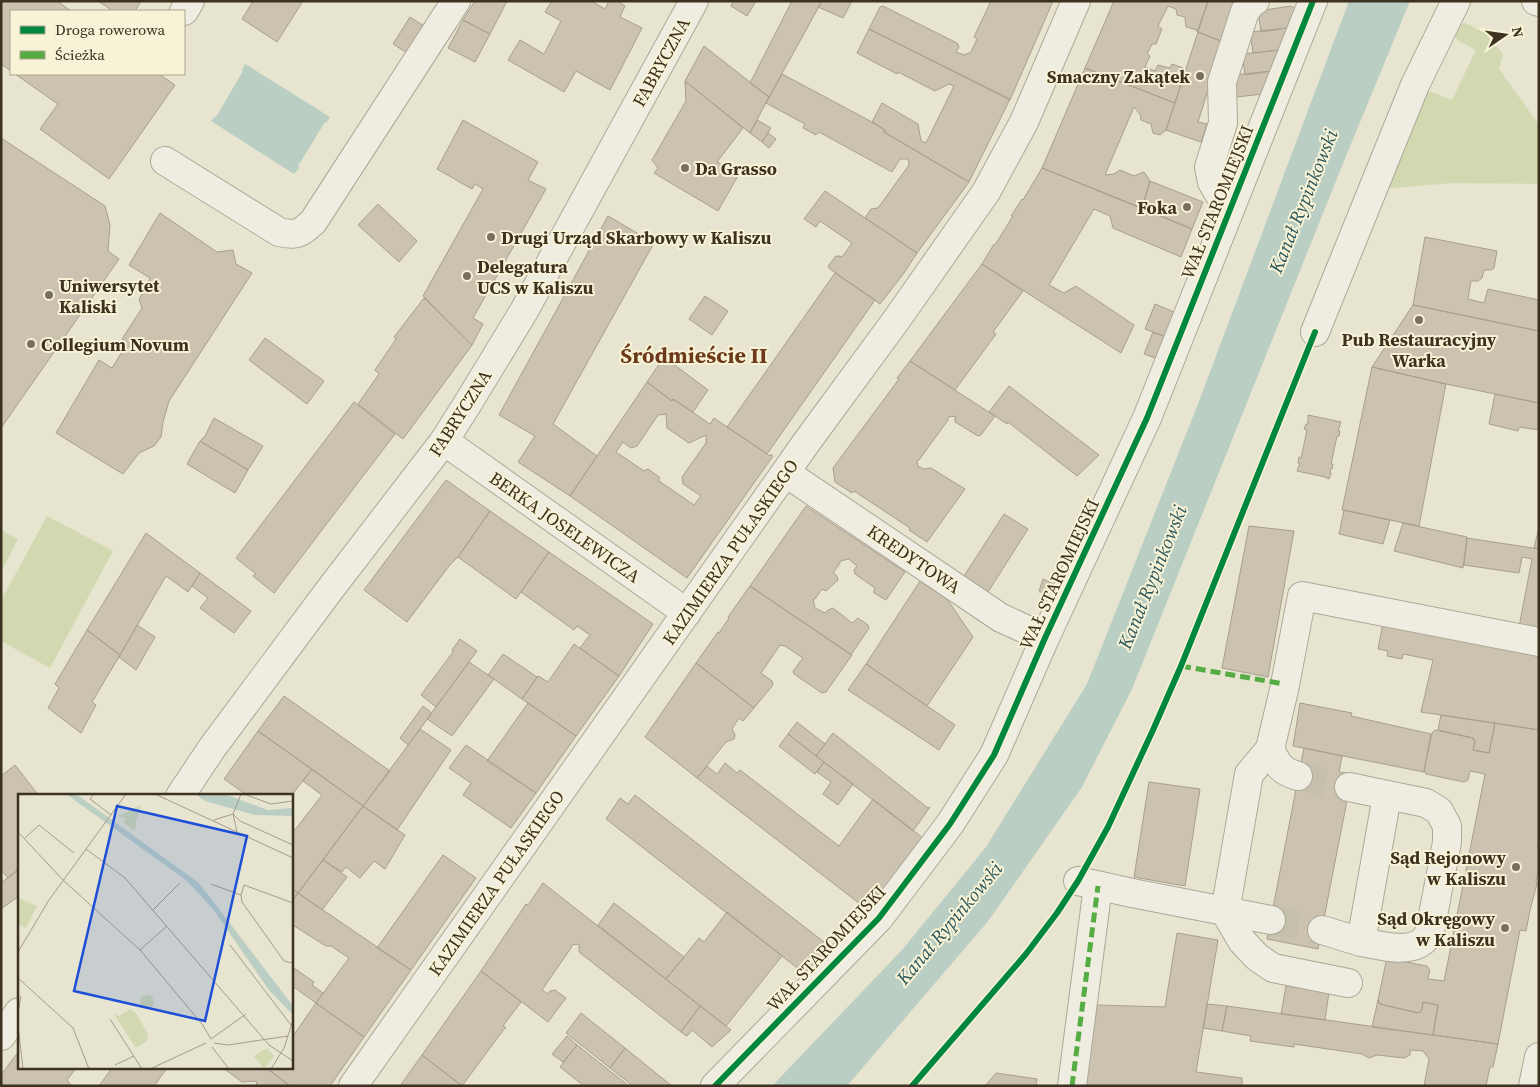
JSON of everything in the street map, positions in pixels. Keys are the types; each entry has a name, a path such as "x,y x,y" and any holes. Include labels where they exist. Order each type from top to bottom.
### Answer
{"street":[{"path":"165,162 279,232 291,235 302,232 313,222 456,1"},
{"name":"FABRYCZNA","path":"181,794 212,748 328,592 444,441 524,310 694,1"},
{"name":"KAZIMIERZA PUŁASKIEGO","path":"353,1086 806,443 986,192 1024,122 1076,1"},
{"path":"1233,202 1219,194 1212,182 1209,167 1223,123 1222,82 1245,11 1256,1"},
{"name":"WAŁ STAROMIEJSKI","path":"715,1086 879,918 950,824 994,755 1045,638 1147,418 1313,1"},
{"path":"1315,332 1415,86 1456,1"},
{"name":"BERKA JOSELEWICZA","path":"444,441 687,613"},
{"name":"KREDYTOWA","path":"786,473 1001,618 1045,638"},
{"path":"1348,982 1273,968 1257,957 1242,940 1225,912 1249,774 1270,749 1284,690 1302,596 1539,642"},
{"path":"1270,749 1277,764 1286,773 1298,776"},
{"path":"1322,930 1361,942 1398,948 1413,946 1424,941 1430,931 1447,842 1447,826 1439,811 1426,803 1349,787"},
{"path":"1361,942 1388,796"},
{"path":"1072,1086 1088,884 1271,920"},
{"path":"1,1036 18,1013"},
{"path":"1533,1086 1539,1057"}],"green space":[{"path":"1465,23 1485,33 1503,54 1499,69 1539,125 1539,184 1453,183 1380,189 1421,88 1452,100 1476,50 1457,40 1454,33 1457,26"},
{"path":"47,516 113,551 50,668 1,641 1,601"},
{"path":"1,530 18,539 1,572"}],"water":[{"name":"Kanał Rypinkowski","path":"1349,1 1410,1 1132,689 1082,787 989,920 847,1086 772,1086 902,950 986,847 1087,684 1198,404"},
{"path":"245,64 330,117 325,122 294,174 211,121 216,117 243,71"}],"building":[{"path":"1,1 57,1 70,10 10,10 10,70 1,64"},
{"path":"98,1 141,1 136,10 112,10"},
{"path":"253,1 303,1 277,42 242,19"},
{"path":"475,1 507,1 490,34 463,20"},
{"path":"552,1 591,1 605,9 609,1 617,1 625,6 620,17 642,28 610,90 576,71 564,92 508,60 520,40 544,54 561,21 545,12"},
{"path":"733,1 756,1 747,16 731,6"},
{"path":"792,1 822,1 769,97 750,83"},
{"path":"822,1 852,1 843,18 818,7"},
{"path":"991,1 1053,1 1010,100 869,29 880,7 883,6 957,43 959,47 956,52 964,55 971,52 977,39 974,37"},
{"path":"1114,1 1208,1 1197,32 1197,30 1186,27 1185,17 1177,15 1176,9 1168,6 1158,26 1162,29 1156,44 1152,44 1147,54 1150,56 1145,67 1155,71 1158,65 1170,68 1172,64 1186,69 1175,103 1085,68"},
{"path":"1208,1 1237,1 1223,42 1198,32"},
{"path":"1291,6 1296,9 1288,29 1261,32 1258,11"},
{"path":"410,17 432,31 415,58 393,44"},
{"path":"463,20 490,34 475,62 448,48"},
{"path":"1287,28 1290,44 1280,50 1253,53 1250,32"},
{"path":"869,29 1010,99 969,182 884,132 885,130 872,122 882,103 918,124 921,141 926,143 954,86 949,84 935,91 857,53"},
{"path":"1198,32 1223,42 1198,122 1207,124 1201,142 1166,130"},
{"path":"704,46 769,97 750,133 685,81"},
{"path":"1280,50 1272,71 1245,75 1242,54"},
{"path":"1085,68 1175,103 1166,130 1160,135 1153,133 1151,124 1141,120 1140,114 1134,107 1105,175 1114,174 1120,170 1134,176 1144,172 1150,181 1142,208 1042,168"},
{"path":"1272,71 1272,93 1237,97 1234,75"},
{"path":"782,74 872,122 885,130 884,132 969,182 917,253 865,218 871,209 878,208 909,165 908,159 900,159 892,172 819,132 816,135 803,128 805,124 766,103"},
{"path":"16,75 160,75 175,85 109,179 40,129 58,104"},
{"path":"685,81 743,128 717,162 739,174 718,211 654,173 658,168 652,160 686,101"},
{"path":"463,120 538,162 528,180 546,189 473,318 483,324 472,345 423,296 483,189 475,184 472,189 437,169"},
{"path":"757,120 771,128 762,142 750,133"},
{"path":"768,133 776,139 769,148 762,142"},
{"name":"Uniwersytet Kaliski","path":"1,138 105,206 110,225 108,251 119,259 1,428"},
{"path":"1042,168 1192,229 1181,257 1113,228 1110,216 1094,209 1049,285 1064,293 1076,286 1134,325 1121,353 982,264"},
{"path":"1150,181 1203,202 1192,229 1142,208"},
{"path":"825,191 917,253 880,304 828,266 836,256 842,257 852,243 820,221 816,227 804,219"},
{"path":"378,204 417,241 399,262 358,225"},
{"path":"160,213 217,252 233,250 236,264 252,273 169,401 161,437 154,446 139,453 123,474 56,433 99,360 112,368 125,347 122,339 142,308 139,300 150,278 129,265"},
{"path":"608,216 654,243 553,424 597,456 570,496 518,462 535,436 499,415"},
{"path":"1425,237 1497,251 1494,268 1484,270 1482,278 1478,281 1471,281 1468,299 1484,303 1488,289 1539,300 1539,331 1413,305"},
{"path":"982,264 1023,291 993,332 996,334 955,390 910,361"},
{"path":"835,273 875,300 767,454 727,427"},
{"path":"705,296 728,311 712,335 689,319"},
{"path":"424,298 472,345 403,439 358,404 379,374 375,370 396,339 394,337"},
{"path":"1155,304 1181,315 1171,339 1145,329"},
{"path":"1413,305 1539,331 1539,403 1372,367"},
{"path":"1153,332 1171,339 1163,361 1144,354"},
{"path":"265,338 324,381 307,404 249,360"},
{"path":"664,357 708,390 693,412 673,399 672,401 647,382"},
{"path":"910,361 995,416 981,435 978,436 955,422 955,416 948,417 948,420 917,461 918,467 923,469 931,468 965,489 927,542 909,530 910,528 854,491 852,493 835,482 833,468 899,379 897,378"},
{"path":"1372,367 1446,384 1419,526 1342,510"},
{"path":"647,382 672,401 673,399 710,424 714,418 770,456 771,454 773,456 687,578 570,496","holes":["666,414 667,428 689,443 706,435 706,443 682,477 683,484 701,496 694,505 659,481 659,477 648,469 644,471 616,452 623,442 631,448 637,446 658,415"]},
{"path":"1009,386 1099,455 1077,476 1008,422 1007,424 989,412"},
{"path":"1495,394 1539,403 1539,430 1519,427 1518,431 1489,424"},
{"path":"354,402 395,434 274,593 253,576 256,574 236,558"},
{"path":"1308,415 1341,422 1329,479 1297,471 1307,430 1304,429 1306,424 1308,424"},
{"path":"214,418 263,446 248,470 200,441 205,436"},
{"path":"200,441 248,470 235,493 187,464"},
{"path":"446,480 490,511 458,557 449,566 407,622 364,590"},
{"path":"806,506 905,572 886,600 874,593 875,588 855,574 854,570 857,566 849,559 840,561 833,573 837,576 838,580 826,591 822,589 813,599 815,608 825,613 833,608 852,623 858,618 868,625 869,628 851,655 750,586"},
{"path":"1344,510 1390,520 1383,544 1339,534"},
{"path":"490,511 549,552 516,599 458,557"},
{"path":"1004,514 1028,529 988,592 964,576"},
{"path":"1403,523 1467,537 1463,568 1394,551"},
{"path":"1249,526 1294,531 1268,677 1222,668"},
{"path":"1539,527 1539,549 1534,548"},
{"path":"146,533 200,573 188,592 166,576 120,655 87,630"},
{"path":"1467,538 1539,549 1539,631 1519,627 1532,559 1522,557 1519,573 1464,565"},
{"path":"549,552 653,624 619,676 580,648 590,635 577,626 574,630 521,592"},
{"path":"200,573 251,611 234,633 200,608 208,598 192,586"},
{"path":"1043,579 1056,585 1051,597 1039,591"},
{"path":"920,581 947,599 973,637 927,706 866,664"},
{"path":"750,586 852,655 826,692 822,693 794,674 793,671 803,658 785,646 780,645 761,673 772,681 773,685 754,708 696,663 719,633"},
{"path":"1383,623 1505,648 1505,650 1515,652 1516,649 1539,653 1539,730 1421,712 1433,660 1403,654 1402,659 1387,656 1388,651 1378,649"},
{"path":"137,625 155,637 136,670 119,657"},
{"path":"87,630 120,655 92,702 96,705 81,733 48,708 59,688 55,684"},
{"path":"460,639 477,651 436,707 421,695 453,652 452,650"},
{"path":"574,644 619,676 576,736 522,699 538,676 548,682"},
{"path":"503,654 537,677 522,699 488,675"},
{"path":"469,662 494,679 452,736 427,719"},
{"path":"696,663 754,708 743,721 739,718 732,729 735,735 734,739 726,742 697,778 645,737"},
{"path":"866,664 955,725 939,750 848,690"},
{"path":"284,696 390,771 363,806 258,731"},
{"path":"528,703 576,736 536,793 487,761"},
{"path":"1300,703 1352,713 1351,716 1431,734 1424,772 1293,746"},
{"path":"423,706 432,713 408,745 400,738"},
{"path":"1441,715 1495,723 1489,753 1473,750 1475,742 1473,738 1438,730"},
{"path":"797,722 825,744 816,756 788,734"},
{"path":"1495,723 1539,730 1539,838 1537,847 1539,847 1539,868 1537,884 1526,931 1520,930 1498,1044 1433,1035 1438,1005 1423,1002 1422,1010 1418,1013 1380,1004 1378,1000 1386,962 1389,959 1427,966 1430,970 1428,979 1444,981 1485,774 1470,771 1468,780 1464,782 1426,774 1424,770 1432,733 1435,730 1473,738 1475,742 1473,750 1489,753"},
{"path":"420,729 451,750 397,830 363,806"},
{"path":"258,731 312,769 292,795 245,794 224,779"},
{"path":"833,733 928,808 930,807 913,831 816,756"},
{"path":"788,734 824,762 815,774 779,746"},
{"path":"466,745 536,793 511,828 463,795 471,783 449,768"},
{"path":"1304,748 1342,756 1339,772 1352,775 1318,949 1267,939"},
{"path":"824,762 853,784 838,805 823,794 831,782 817,772"},
{"path":"725,763 737,773 740,770 839,846 873,799 928,842 873,914 697,778 707,766 717,774"},
{"path":"15,765 37,794 18,794 18,870 8,878 1,870 1,776"},
{"path":"312,769 363,806 298,893 292,889 292,834 322,795 303,781"},
{"path":"1149,782 1200,789 1185,886 1134,877"},
{"path":"635,795 833,949 805,974 606,819 620,798 628,804"},
{"path":"363,806 405,835 385,869 374,861 360,878 346,867 342,872 323,860"},
{"path":"443,855 476,878 411,970 377,948"},
{"path":"323,860 347,877 322,910 298,893"},
{"path":"18,870 18,897 1,909 1,883"},
{"path":"543,883 700,1006 681,1032 579,952 579,944 572,945 542,990 548,994 550,991 555,990 566,998 548,1022 481,971 526,904 528,905"},
{"path":"292,889 298,893 292,901"},
{"path":"298,893 411,970 364,1037 316,1003 349,958 292,925 292,901"},
{"path":"614,903 684,957 666,979 598,925"},
{"path":"727,912 782,956 726,1026 666,979 699,938 704,942"},
{"path":"1177,933 1218,940 1196,1072 1242,1078 1242,1086 1085,1086 1097,1005 1165,1007"},
{"path":"292,967 314,982 312,985 323,993 316,1003 292,986"},
{"path":"481,971 521,1002 503,1026 506,1028 462,1086 422,1055"},
{"path":"1286,986 1329,992 1325,1020 1281,1014"},
{"path":"1378,1000 1380,1004 1418,1013 1422,1010 1423,1002 1438,1005 1433,1035 1372,1027"},
{"path":"316,1003 364,1037 330,1086 290,1086 269,1070 292,1070 292,1038"},
{"path":"1207,1004 1227,1006 1222,1031 1203,1028"},
{"path":"700,1006 731,1030 712,1047 692,1030 687,1036 681,1032"},
{"path":"1227,1006 1498,1044 1493,1067 1490,1067 1486,1086 1424,1086 1429,1059 1423,1051 1410,1050 1410,1055 1404,1058 1377,1055 1369,1058 1362,1054 1294,1044 1294,1047 1250,1041 1251,1036 1222,1031"},
{"path":"581,1013 625,1048 610,1068 566,1033"},
{"path":"567,1036 577,1045 563,1062 552,1054"},
{"path":"577,1045 629,1086 584,1086 560,1067"},
{"path":"625,1048 672,1086 633,1086 610,1068"},
{"path":"18,1052 18,1070 74,1070 67,1080 71,1085 6,1086 1,1082 1,1075"},
{"path":"422,1055 462,1086 400,1086"},
{"path":"111,1070 166,1070 154,1086 99,1086"},
{"path":"226,1070 270,1070 290,1086 257,1086 256,1081 242,1082"},
{"path":"996,1073 1037,1079 1036,1086 985,1086"}],"tunnel":[{"path":"1298,776 1349,787"},
{"path":"1271,920 1322,930"}],"marked path":[{"path":"1181,666 1284,684"},
{"path":"1072,1086 1098,886"}],"cycle path":[{"path":"715,1086 879,918 950,824 994,755 1045,638 1147,418 1313,1"},
{"path":"912,1086 1026,954 1078,881 1108,827 1181,666 1315,332"}],"place":[{"name":"Smaczny Zakątek","path":"1200,76"},
{"name":"Da Grasso","path":"685,168"},
{"name":"Foka","path":"1187,207"},
{"name":"Drugi Urząd Skarbowy w Kaliszu","path":"491,237"},
{"name":"Delegatura UCS w Kaliszu","path":"467,276"},
{"name":"Uniwersytet Kaliski","path":"49,295"},
{"name":"Pub Restauracyjny Warka","path":"1419,320"},
{"name":"Collegium Novum","path":"31,344"},
{"name":"Sąd Rejonowy w Kaliszu","path":"1516,867"},
{"name":"Sąd Okręgowy w Kaliszu","path":"1505,928"}],"district":[{"name":"Śródmieście II","path":"694,355"}]}
